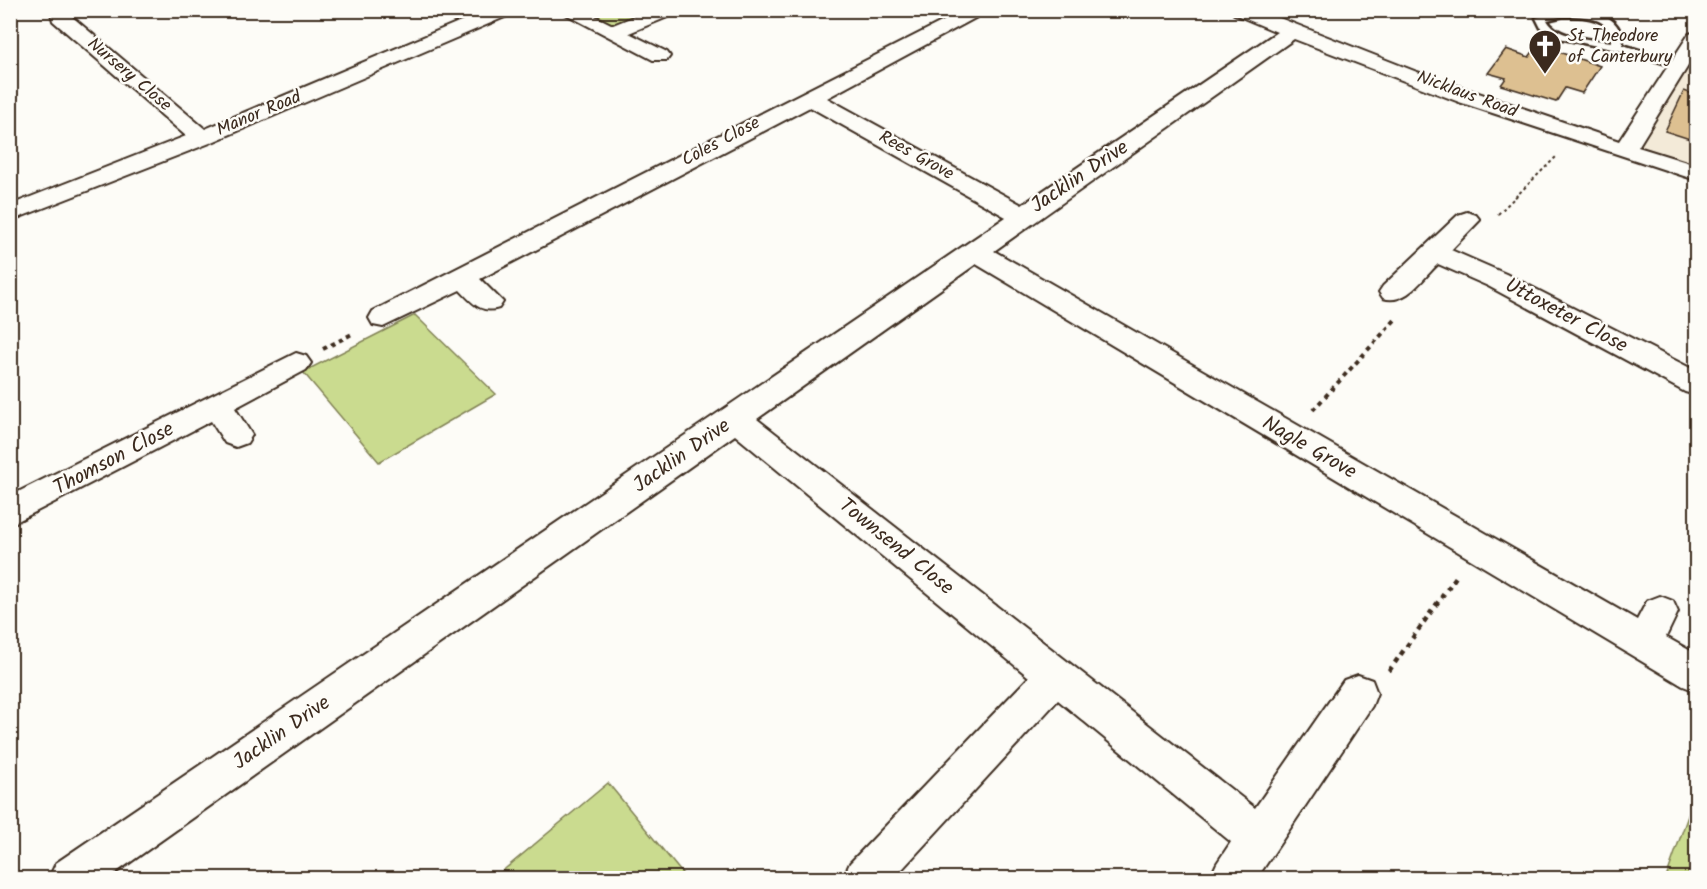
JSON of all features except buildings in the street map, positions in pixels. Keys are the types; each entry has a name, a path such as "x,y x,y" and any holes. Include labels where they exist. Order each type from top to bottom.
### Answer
{"street":[{"name":"Nursery Close","path":"60,10 60,17 202,138"},
{"name":"Manor Road","path":"10,214 202,138 505,10"},
{"path":"567,10 660,56"},
{"path":"612,33 668,10"},
{"name":"Coles Close","path":"383,318 981,10"},
{"name":"Nicklaus Road","path":"1241,10 1291,32 1578,135 1696,173"},
{"name":"Jacklin Drive","path":"71,879 1291,32"},
{"path":"1626,150 1686,60 1696,38"},
{"name":"Rees Grove","path":"809,97 1023,216"},
{"path":"1393,292 1467,220"},
{"name":"Nagle Grove","path":"974,251 1696,674"},
{"name":"Uttoxeter Close","path":"1434,252 1497,280 1696,384"},
{"path":"462,277 489,302"},
{"name":"Thomson Close","path":"10,512 296,363"},
{"path":"217,405 236,435"},
{"name":"Townsend Close","path":"736,419 1259,838"},
{"path":"1644,644 1660,612"},
{"path":"865,879 1056,675"},
{"path":"1232,879 1358,693"}],"lane":[{"path":"1618,46 1617,30 1612,23 1601,18 1572,13 1541,18 1546,27 1570,39 1686,60"}],"path":[{"path":"1467,220 1492,220 1578,135"},
{"path":"1289,436 1406,308 1393,292"},
{"path":"296,363 383,318"},
{"path":"1358,693 1380,683 1478,547"}],"shaded area":[{"path":"1696,38 1696,173 1626,150"}],"green space":[{"path":"567,11 668,11 612,33"},
{"path":"415,315 496,394 379,462 303,372"},
{"path":"608,783 686,878 504,878 500,873"},
{"path":"1696,793 1696,878 1666,878"}],"place":[{"name":"St Theodore of Canterbury","path":"1545,75"}]}
